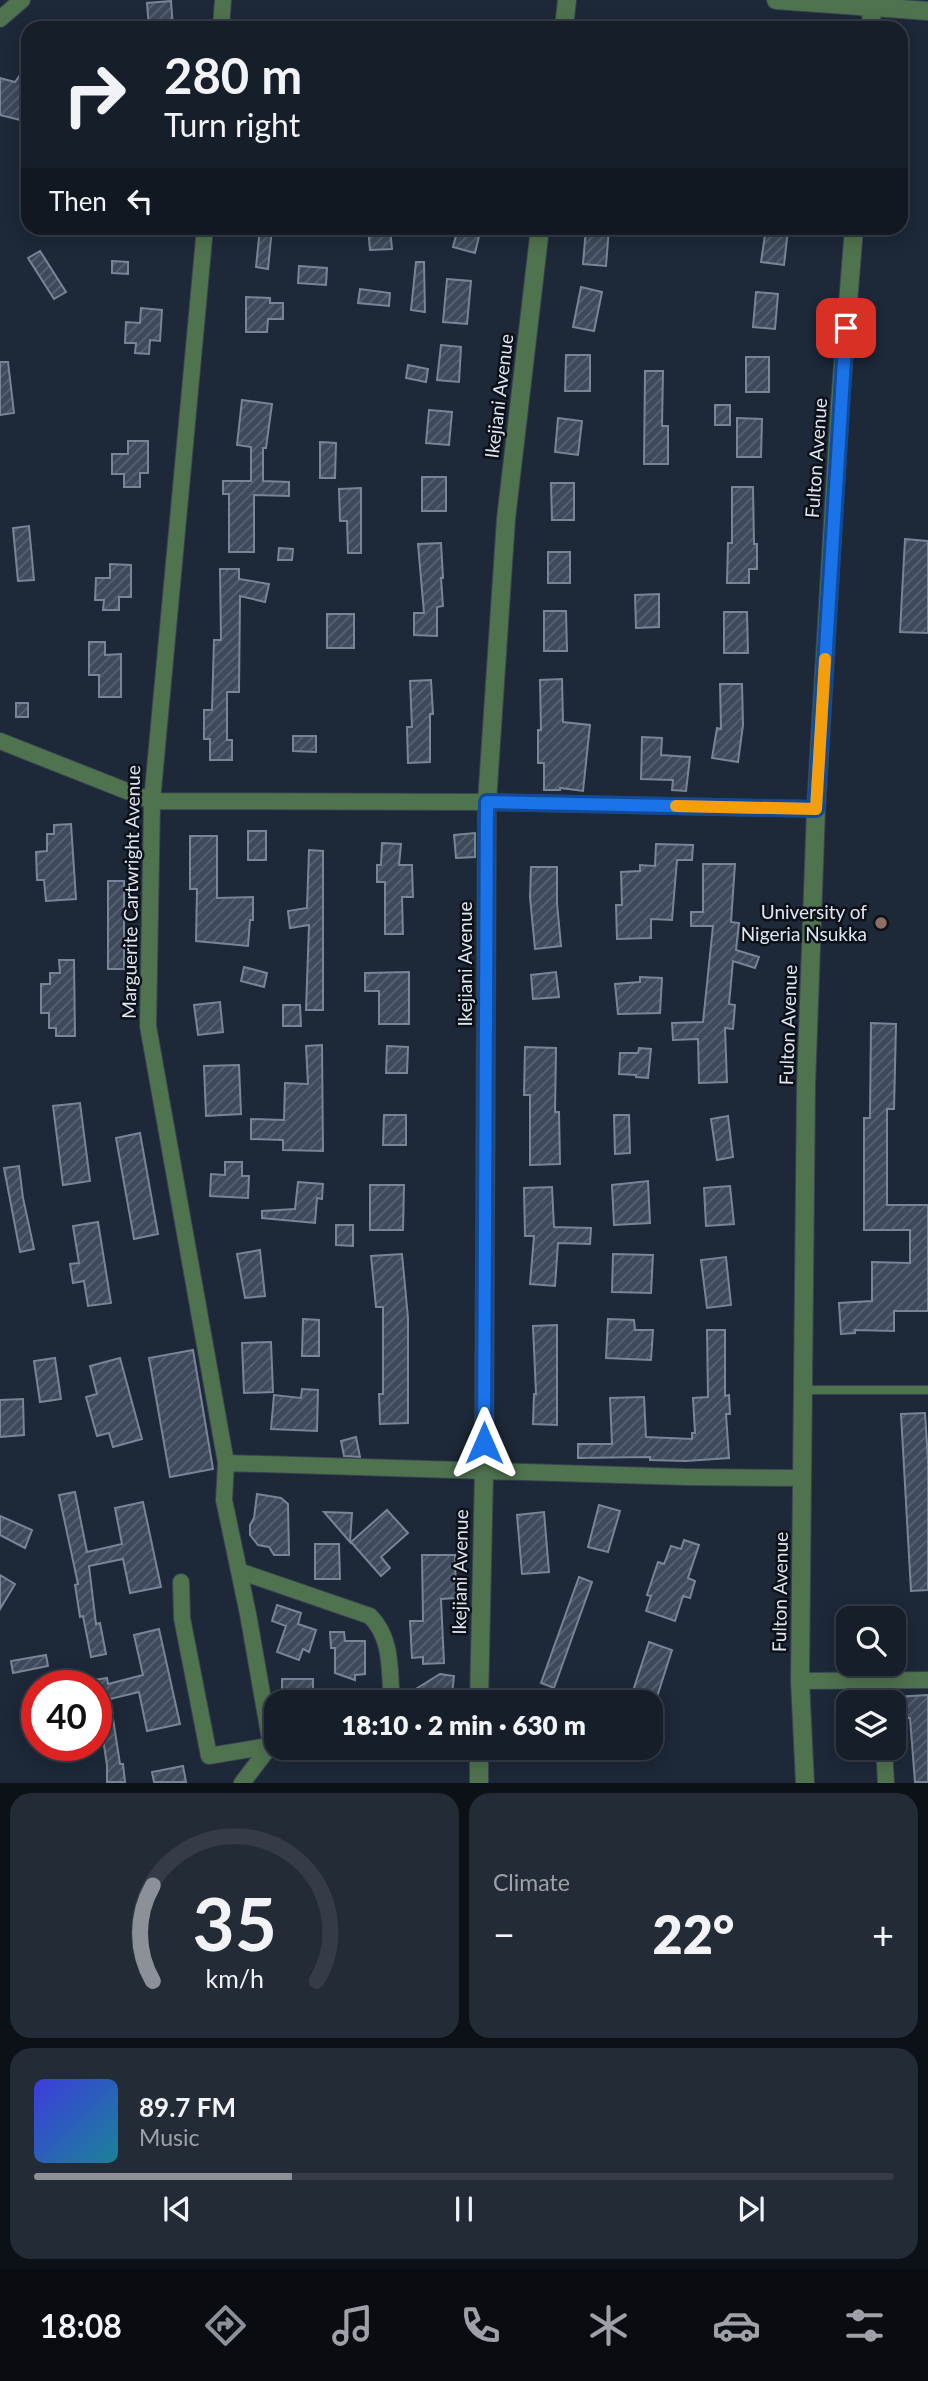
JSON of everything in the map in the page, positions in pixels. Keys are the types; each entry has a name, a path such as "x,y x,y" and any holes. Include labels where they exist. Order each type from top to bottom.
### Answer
{"street":[{"path":"0,19 22,0"},
{"path":"222,21 223,0"},
{"path":"565,21 567,0"},
{"path":"776,0 872,4 928,11"},
{"name":"Marguerite Cartwright Avenue","path":"204,235 152,801 148,1026 226,1463 224,1500 264,1695"},
{"name":"Ikejiani Avenue","path":"479,1690 484,1471 487,802 506,519 539,235"},
{"name":"Fulton Avenue","path":"805,1783 800,1681 806,1086 816,809 840,404 853,235"},
{"path":"0,741 152,801 487,802 816,809"},
{"path":"226,1463 802,1478"},
{"path":"239,1571 370,1616 380,1626 386,1639 391,1690"},
{"path":"181,1582 182,1618 209,1756 264,1747"},
{"path":"800,1681 928,1680"},
{"path":"880,1681 880,1690"},
{"path":"242,1783 264,1757"},
{"path":"475,1760 479,1783"},
{"path":"885,1760 886,1783"}],"lane":[{"path":"805,1390 928,1390"}],"building":[{"path":"171,1 172,21 148,21 147,3"},
{"path":"21,74 21,120 0,115 0,78 15,82"},
{"path":"259,235 271,235 268,269 256,267"},
{"path":"369,235 391,235 392,249 370,250"},
{"path":"456,235 479,235 475,253 453,247"},
{"path":"585,235 608,235 606,266 583,264"},
{"path":"765,235 787,235 784,265 761,262"},
{"path":"40,251 66,292 54,299 28,258"},
{"path":"112,261 128,262 128,274 112,273"},
{"path":"416,262 424,262 425,312 411,310"},
{"path":"299,266 327,268 326,285 298,283"},
{"path":"447,279 471,281 467,324 443,322"},
{"path":"581,287 602,292 594,331 573,327"},
{"path":"360,289 390,293 389,306 358,303"},
{"path":"756,292 778,294 775,329 753,327"},
{"path":"246,297 270,298 270,303 283,303 283,319 268,319 267,332 246,332"},
{"path":"141,308 162,310 160,341 150,340 149,354 135,353 136,343 125,343 126,322 140,323"},
{"path":"441,345 461,347 459,382 437,380"},
{"path":"566,355 590,355 590,391 565,391"},
{"path":"746,357 769,357 769,392 746,392"},
{"path":"0,362 8,362 14,413 0,415"},
{"path":"408,365 428,369 426,382 406,378"},
{"path":"645,371 663,371 662,426 668,426 668,464 644,464"},
{"path":"242,400 272,404 266,448 263,448 263,481 289,482 289,496 254,495 254,552 229,552 229,494 223,494 223,481 251,481 251,447 237,445"},
{"path":"715,405 730,405 730,425 715,425"},
{"path":"429,410 452,412 449,445 426,443"},
{"path":"558,418 582,421 578,455 555,452"},
{"path":"737,418 762,419 761,457 737,457"},
{"path":"128,441 148,441 148,473 140,473 140,487 124,487 124,474 112,474 112,454 128,454"},
{"path":"320,442 336,443 335,478 320,478"},
{"path":"422,477 446,477 446,511 422,511"},
{"path":"551,483 574,483 574,520 552,520"},
{"path":"732,487 753,487 757,569 749,569 749,583 727,583 728,543 732,543"},
{"path":"361,488 361,553 348,553 347,521 340,521 339,489"},
{"path":"29,526 34,580 18,581 13,528"},
{"path":"905,539 928,541 928,633 900,632"},
{"path":"441,543 443,606 437,607 437,636 414,635 414,613 424,613 418,544"},
{"path":"279,548 293,549 292,560 278,560"},
{"path":"548,552 570,552 570,583 548,583"},
{"path":"110,564 131,565 131,597 119,597 119,610 103,610 104,600 95,600 96,578 110,578"},
{"path":"220,569 239,569 239,579 269,584 265,602 240,596 239,692 227,692 227,740 232,740 232,760 210,760 210,739 204,739 204,710 212,710 214,640 221,640"},
{"path":"659,594 659,627 636,628 635,595"},
{"path":"544,611 566,611 567,651 544,651"},
{"path":"724,612 747,612 748,653 724,653"},
{"path":"327,614 354,614 354,648 327,648"},
{"path":"89,642 105,642 105,655 121,654 121,697 99,697 99,675 89,675"},
{"path":"562,679 563,722 590,725 583,791 560,788 544,790 544,763 538,763 538,730 541,730 540,680"},
{"path":"431,680 433,714 430,714 430,762 408,763 407,727 412,727 410,681"},
{"path":"720,684 742,684 743,725 738,762 712,758 717,728 721,729"},
{"path":"16,703 28,703 28,717 16,717"},
{"path":"293,736 316,736 316,752 293,751"},
{"path":"642,737 662,738 661,755 690,757 686,791 672,790 673,780 641,779"},
{"path":"71,824 76,899 46,901 44,880 37,880 36,852 47,851 47,834 54,834 54,825"},
{"path":"248,831 266,831 266,860 248,860"},
{"path":"475,833 475,857 456,858 454,835"},
{"path":"190,836 217,836 217,898 253,897 253,920 250,920 248,946 196,941 197,889 190,889"},
{"path":"382,843 401,844 399,865 412,865 413,897 402,897 403,934 385,934 385,882 377,882 377,865 381,865"},
{"path":"656,844 693,845 692,860 677,860 672,920 651,919 651,938 617,939 616,905 622,905 621,872 640,871 640,865 655,866"},
{"path":"309,850 323,851 323,1010 306,1010 309,925 290,928 288,911 307,908"},
{"path":"703,864 735,864 731,922 739,923 736,950 759,957 755,968 733,961 729,1004 735,1005 733,1029 725,1028 727,1082 699,1083 698,1039 673,1040 672,1023 703,1022 713,926 691,926 691,912 703,912"},
{"path":"531,867 557,867 561,946 535,949 530,897"},
{"path":"108,881 124,881 124,969 108,969"},
{"path":"59,960 74,960 75,1036 56,1036 56,1028 49,1028 49,1013 41,1013 41,984 50,984 50,973 60,973"},
{"path":"244,967 267,973 264,987 241,981"},
{"path":"409,972 409,1024 379,1024 379,991 365,991 365,973"},
{"path":"556,972 559,997 533,999 531,975"},
{"path":"640,977 662,978 660,1013 618,1014 615,984 640,982"},
{"path":"220,1002 223,1032 198,1035 194,1005"},
{"path":"283,1005 300,1005 301,1026 283,1026"},
{"path":"871,1023 896,1024 894,1109 887,1109 887,1205 928,1205 928,1311 894,1311 894,1331 855,1330 855,1333 841,1334 839,1303 872,1301 872,1262 910,1263 910,1230 864,1230 864,1118 870,1118"},
{"path":"322,1045 323,1151 283,1150 283,1140 251,1139 251,1119 284,1120 285,1083 308,1084 306,1046"},
{"path":"387,1046 408,1047 407,1073 386,1073"},
{"path":"525,1047 556,1048 555,1112 559,1112 560,1164 530,1165 530,1095 524,1095"},
{"path":"639,1048 651,1049 648,1078 619,1074 620,1053 638,1053"},
{"path":"239,1065 241,1114 206,1116 204,1066"},
{"path":"80,1103 90,1181 63,1185 53,1106"},
{"path":"384,1115 406,1115 406,1145 383,1145"},
{"path":"614,1115 629,1115 630,1153 615,1154"},
{"path":"728,1116 733,1157 717,1160 711,1119"},
{"path":"140,1133 158,1234 134,1239 116,1138"},
{"path":"225,1162 242,1162 242,1176 249,1176 248,1198 210,1196 211,1174 225,1175"},
{"path":"19,1166 34,1249 20,1252 4,1168"},
{"path":"648,1181 650,1223 614,1225 612,1185"},
{"path":"298,1182 323,1184 322,1199 317,1198 315,1223 262,1218 262,1211 295,1209"},
{"path":"370,1185 404,1185 403,1230 370,1230"},
{"path":"730,1186 734,1224 706,1226 704,1188"},
{"path":"552,1187 554,1227 591,1228 590,1244 558,1243 555,1286 530,1284 534,1236 525,1236 524,1188"},
{"path":"98,1222 111,1303 88,1306 84,1281 73,1283 70,1264 79,1263 73,1226"},
{"path":"336,1225 353,1225 353,1246 336,1245"},
{"path":"260,1250 265,1296 245,1298 237,1254"},
{"path":"402,1254 408,1318 408,1423 380,1424 379,1394 383,1394 383,1307 376,1307 371,1256"},
{"path":"613,1254 653,1255 651,1293 612,1292"},
{"path":"726,1257 731,1305 707,1308 701,1260"},
{"path":"303,1319 319,1320 319,1356 302,1356"},
{"path":"608,1319 634,1320 635,1330 653,1330 651,1360 606,1358"},
{"path":"557,1325 557,1425 533,1424 536,1394 533,1326"},
{"path":"707,1330 725,1330 725,1396 729,1395 730,1414 726,1414 729,1458 686,1461 650,1460 650,1457 578,1458 578,1444 612,1444 610,1398 644,1397 646,1437 692,1439 692,1433 695,1433 693,1398 708,1397"},
{"path":"271,1342 273,1392 244,1393 242,1343"},
{"path":"193,1350 213,1469 170,1477 149,1358"},
{"path":"55,1358 61,1399 40,1402 34,1361"},
{"path":"120,1358 142,1439 113,1447 109,1433 97,1436 86,1397 97,1394 90,1366"},
{"path":"302,1389 318,1390 317,1431 271,1429 274,1395 301,1398"},
{"path":"23,1399 24,1435 0,1437 0,1400"},
{"path":"925,1413 928,1460 928,1590 911,1591 901,1414"},
{"path":"356,1437 360,1457 344,1456 341,1441"},
{"path":"75,1492 87,1552 122,1544 115,1508 143,1502 161,1587 130,1593 123,1559 89,1566 96,1624 100,1623 106,1654 91,1657 83,1616 80,1617 75,1585 78,1584 59,1495"},
{"path":"257,1494 281,1498 288,1504 289,1555 274,1555 269,1547 258,1545 250,1535"},
{"path":"599,1505 620,1511 608,1552 588,1547"},
{"path":"387,1510 408,1533 381,1557 390,1568 381,1576 351,1542"},
{"path":"324,1512 352,1513 350,1542"},
{"path":"544,1512 549,1572 522,1574 517,1515"},
{"path":"0,1516 32,1530 25,1548 0,1535"},
{"path":"684,1540 699,1545 688,1578 695,1581 690,1598 683,1596 675,1621 646,1611 651,1596 647,1595 658,1562 664,1564 671,1546 681,1549"},
{"path":"315,1544 339,1544 340,1579 315,1579"},
{"path":"422,1555 455,1555 456,1598 441,1599 444,1663 423,1664 423,1657 412,1658 410,1621 423,1621"},
{"path":"0,1575 15,1584 0,1609"},
{"path":"579,1577 592,1582 554,1688 541,1683"},
{"path":"277,1605 301,1613 298,1624 316,1630 309,1652 303,1649 299,1660 277,1652 286,1626 272,1621"},
{"path":"159,1629 180,1724 147,1731 139,1692 112,1699 112,1683 143,1675 134,1635"},
{"path":"330,1632 344,1632 345,1641 365,1641 365,1674 355,1675 355,1680 335,1673 335,1648 331,1648"},
{"path":"649,1642 672,1650 659,1690 633,1690"},
{"path":"46,1655 48,1666 13,1673 11,1661"},
{"path":"440,1674 454,1676 452,1690 414,1690"},
{"path":"282,1679 313,1679 313,1690 282,1690"},
{"path":"928,1695 928,1782 915,1782 910,1718 906,1718 906,1696"},
{"path":"112,1712 125,1782 107,1782 106,1761 112,1761"},
{"path":"183,1766 186,1782 154,1782 152,1772"}],"slow traffic":[{"path":"676,806 816,809 825,659"}],"place":[{"name":"University of Nigeria Nsukka","path":"881,923"}],"route":[{"path":"484,1443 487,802 816,809 846,328"}]}
